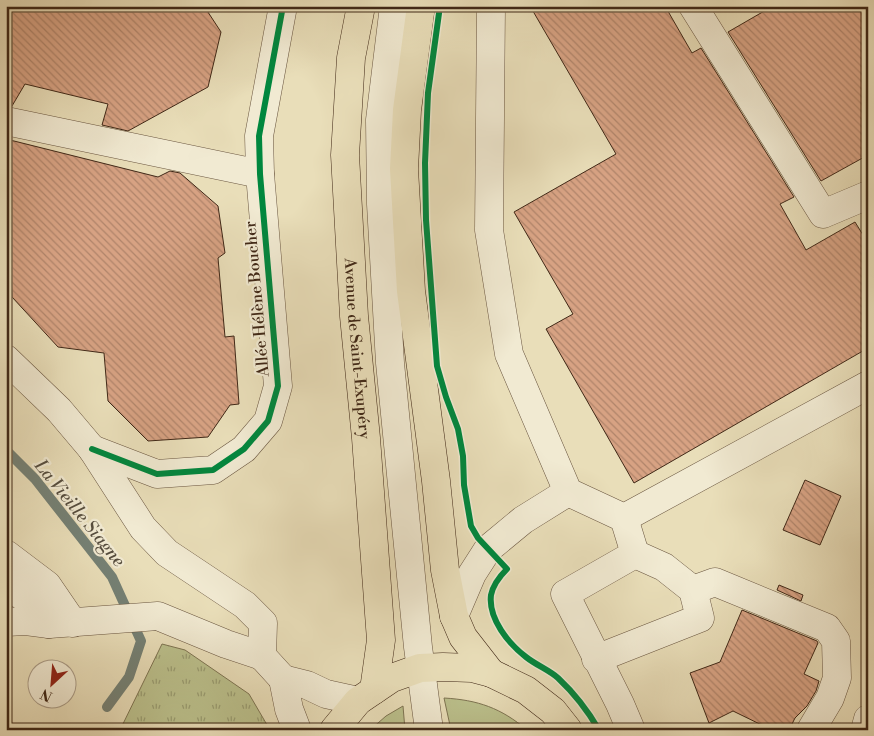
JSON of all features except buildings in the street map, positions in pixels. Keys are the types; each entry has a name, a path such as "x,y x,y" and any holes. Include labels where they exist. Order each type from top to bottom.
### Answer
{"main road":[{"name":"Avenue de Saint-Exupéry","path":"361,6 351,58 345,155 354,316 366,438 381,640 366,696"},
{"path":"420,6 407,110 404,169 411,291 436,481 445,570 454,616 463,637 474,654 491,673"},
{"path":"334,730 366,696 392,678 420,668 443,667 472,668 491,673 526,690 553,711 568,730"}],"street":[{"name":"Allée Hélène Boucher","path":"92,449 158,474 213,470 244,449 268,421 278,386 260,174 259,136 283,6"},
{"path":"394,6 380,120 381,204 390,363 420,668 428,730"},
{"path":"491,6 489,230 509,354 568,492 624,518 635,554 664,567 692,590 700,618 596,659"},
{"path":"693,6 823,214 868,195"},
{"path":"6,121 260,174"},
{"name":"Allée Hélène Boucher","path":"6,359 59,410 92,449 143,528 166,552 245,605 263,623 262,656"},
{"path":"624,518 868,385"},
{"path":"401,482 445,570"},
{"path":"454,616 472,574 488,549 523,520 568,492"},
{"path":"6,554 47,585 61,623"},
{"path":"631,730 565,594 635,554"},
{"path":"692,590 715,582 827,628 836,641 837,678 830,698 811,730"},
{"path":"6,585 61,623"},
{"path":"6,622 61,623 158,616 226,644 262,656 284,679 307,685 326,694 366,696"},
{"path":"6,638 29,635 61,623"},
{"path":"284,679 289,709 298,730"},
{"path":"865,730 868,719"}],"green space":[{"path":"162,644 185,650 249,694 270,730 120,730"},
{"path":"444,698 488,706 508,716 527,730 451,730"},
{"path":"403,706 405,730 370,730 386,716"}],"waterway":[{"name":"La Vieille Siagne","path":"6,450 35,479 112,577 141,641 129,677 107,707"}],"cycle path":[{"path":"92,449 157,474 213,470 244,449 268,421 278,386 260,174 259,136 283,6"},
{"path":"440,6 428,93 425,163 426,220 437,366 458,429 471,526 478,538 507,569 497,581 491,595 493,613 501,630 519,652 554,675 564,684 580,702 599,730"}]}
